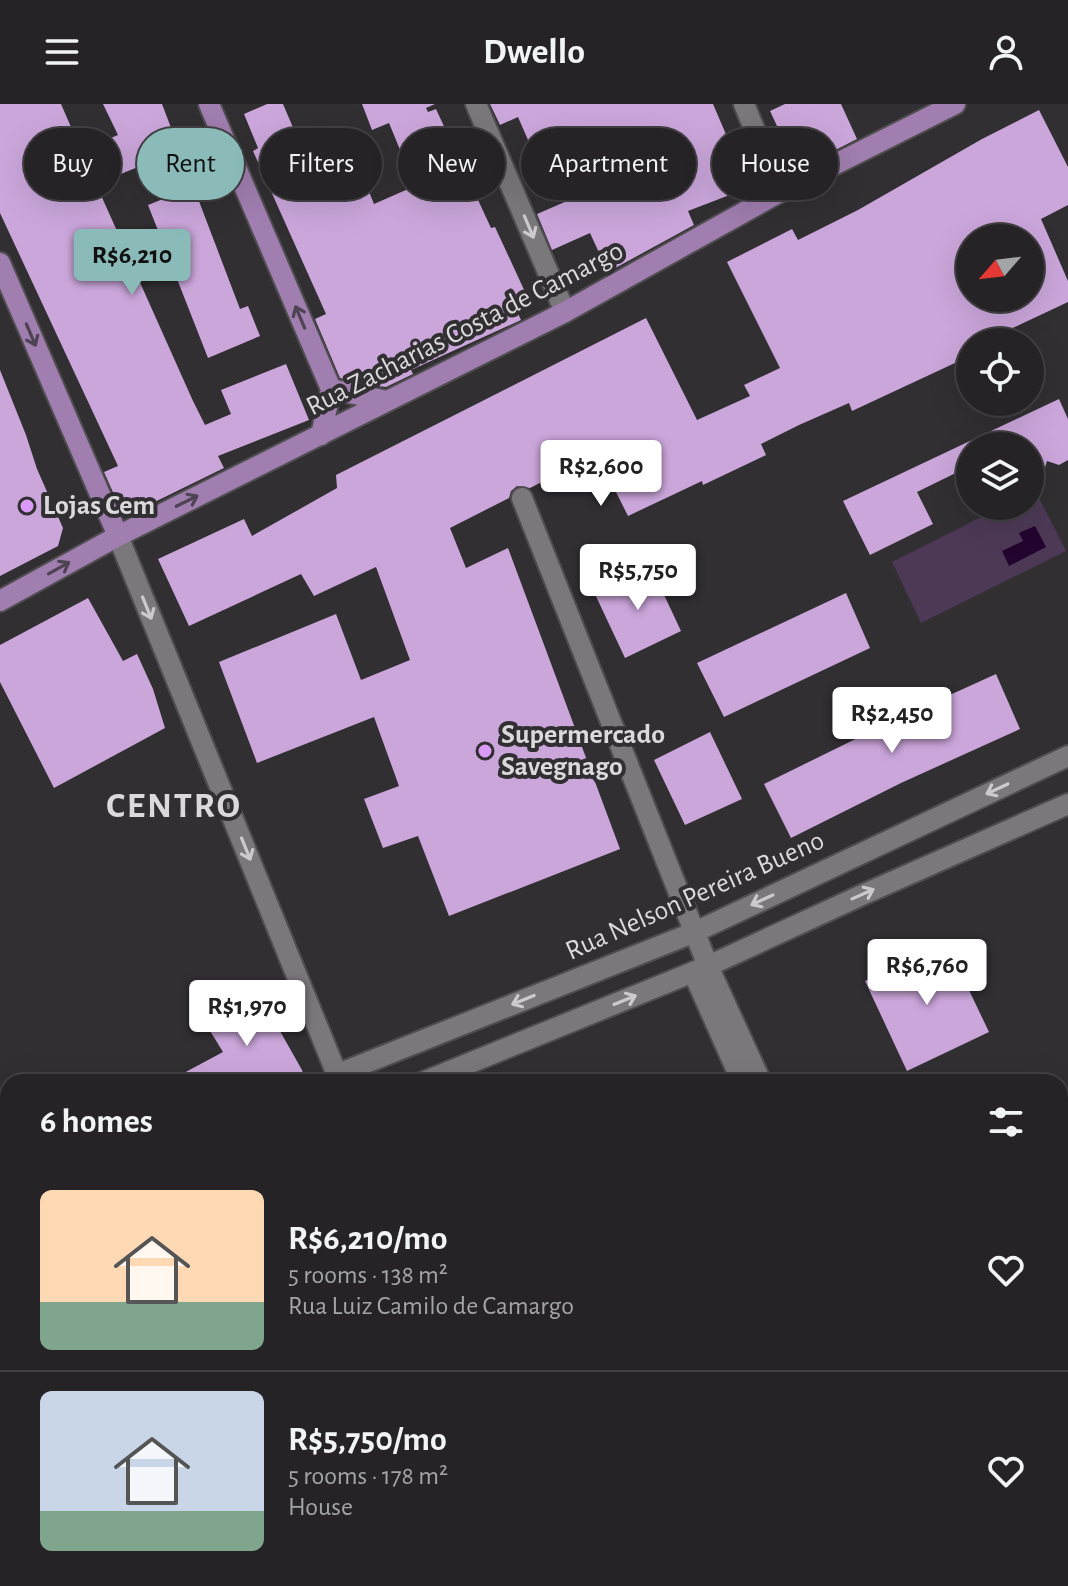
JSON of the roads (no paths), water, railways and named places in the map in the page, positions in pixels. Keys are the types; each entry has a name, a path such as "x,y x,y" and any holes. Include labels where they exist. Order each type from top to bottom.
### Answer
{"main road":[{"path":"209,104 331,389 321,435"},
{"name":"Rua Zacharias Costa de Camargo","path":"838,163 955,104"},
{"name":"Rua Zacharias Costa de Camargo","path":"0,601 118,536 565,312 766,200"},
{"path":"0,263 118,536"},
{"path":"331,389 387,401"}],"street":[{"path":"476,104 565,312"},
{"path":"744,104 754,128"},
{"path":"522,498 695,932 700,969 739,1074"},
{"path":"118,536 337,1074"},
{"name":"Rua Nelson Pereira Bueno","path":"349,1074 695,932 1068,756"},
{"path":"443,1074 700,969 1068,804"},
{"path":"700,969 757,1074"}],"place":[{"name":"Lojas Cem","path":"27,506"},
{"name":"Supermercado Savegnago","path":"485,751"}],"district":[{"name":"CENTRO","path":"174,806"}]}
